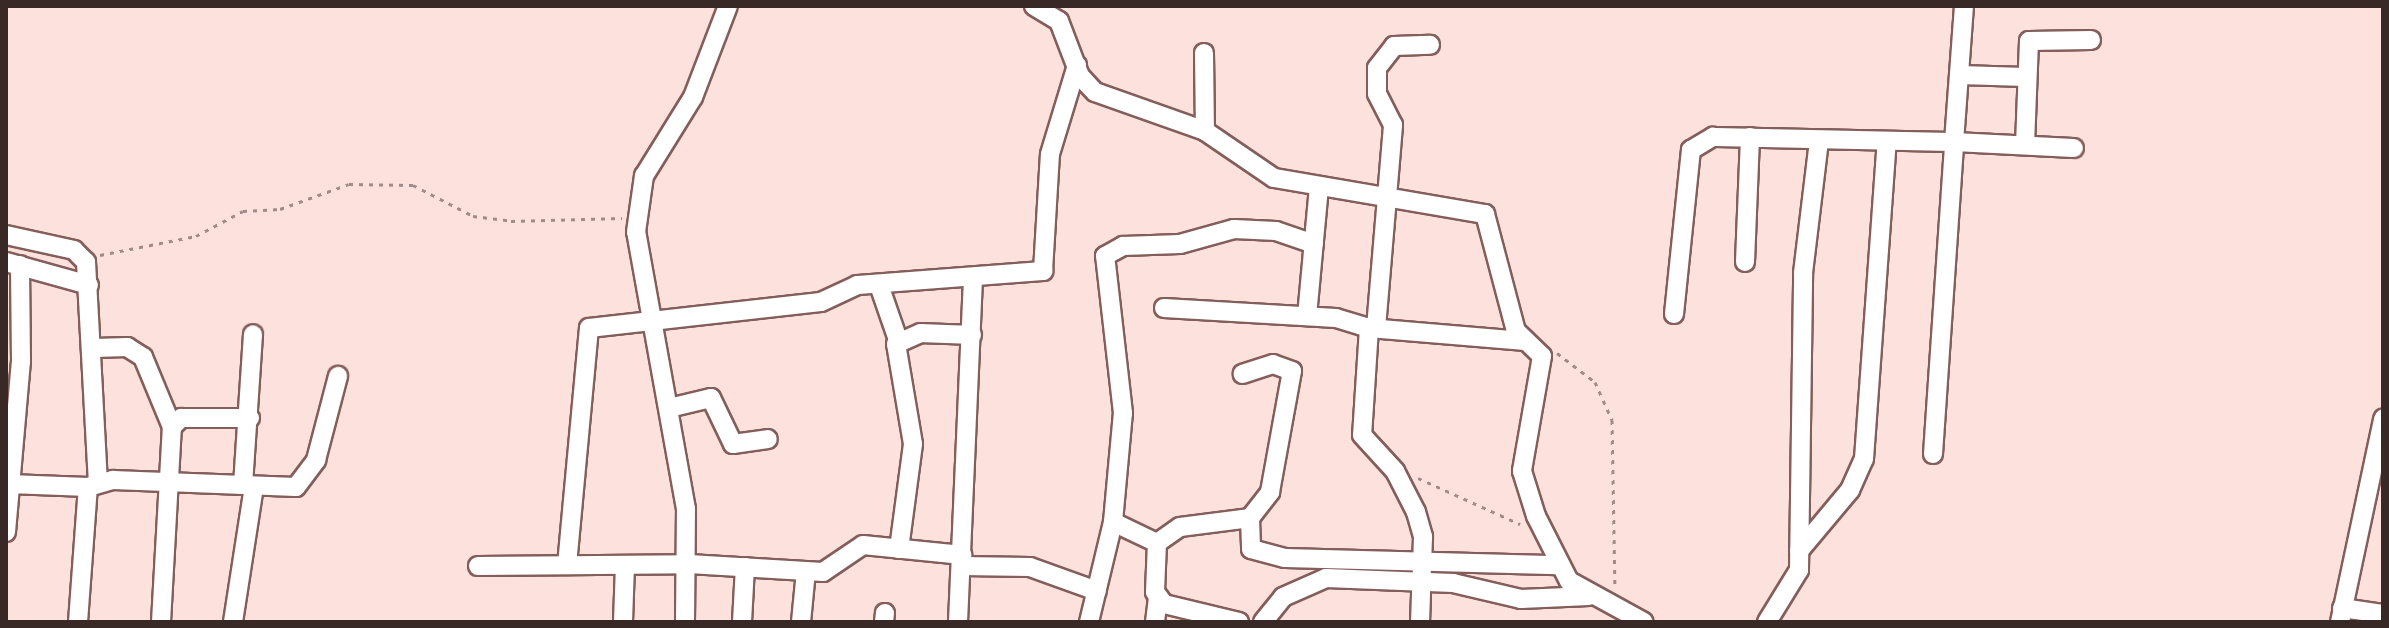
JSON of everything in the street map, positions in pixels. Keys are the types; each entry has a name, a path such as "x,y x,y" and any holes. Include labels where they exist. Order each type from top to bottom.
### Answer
{"street":[{"path":"685,622 689,564 669,408 638,220 644,176 693,97 728,6"},
{"path":"1034,6 1059,21 1085,84 1106,100 1205,131 1274,178 1485,214 1505,300 1525,341 1542,356 1522,471 1546,540 1559,565 1589,596 1639,621"},
{"path":"1933,454 1964,6"},
{"path":"2025,145 2026,46 2034,38 2091,40"},
{"path":"1420,622 1423,561 1416,512 1395,471 1362,435 1372,328 1392,199 1393,125 1377,94 1377,68 1394,46 1430,45"},
{"path":"1204,53 1205,131"},
{"path":"567,565 585,336 593,327 654,324 821,302 857,285 973,277 1046,266 1050,154 1077,65"},
{"path":"1960,75 2025,77"},
{"path":"1674,314 1691,150 1713,137 2074,148"},
{"path":"1745,262 1750,137"},
{"path":"1767,622 1796,581 1803,273 1819,140"},
{"path":"1799,551 1850,490 1864,459 1887,142"},
{"path":"1307,316 1319,187"},
{"path":"1089,622 1113,522 1123,413 1107,251 1254,228 1314,244"},
{"path":"6,235 74,250 86,262 95,348 93,484 78,622"},
{"path":"6,532 13,264 89,285"},
{"path":"958,622 973,277"},
{"path":"879,285 898,340 913,444 899,549"},
{"path":"1164,308 1307,316 1372,328 1525,341"},
{"path":"898,340 936,331 972,335"},
{"path":"233,622 248,486 253,334"},
{"path":"95,348 127,347 143,357 172,427 161,622"},
{"path":"1243,374 1273,364 1292,371 1272,485 1250,518 1249,542 1257,552 1559,565"},
{"path":"9,471 93,484 248,486 281,491 307,479 338,376"},
{"path":"669,408 717,400 733,444 768,439"},
{"path":"172,427 181,418 250,418"},
{"path":"2383,419 2341,615 2383,614"},
{"path":"1157,543 1180,527 1250,518"},
{"path":"1113,522 1157,543"},
{"path":"1155,622 1158,599 1157,543"},
{"path":"478,566 689,564 806,571 834,569 856,546 1030,567 1097,591"},
{"path":"623,622 625,565"},
{"path":"742,622 745,567"},
{"path":"801,622 806,571"},
{"path":"1263,622 1283,597 1326,578 1422,581 1521,599 1589,596"},
{"path":"1158,599 1239,622"}],"path":[{"path":"86,262 196,236 243,211 280,209 349,184 413,185 473,216 511,221 638,220"},
{"path":"1542,356 1568,358 1607,401 1615,609"},
{"path":"1395,471 1474,498 1546,540"}]}
